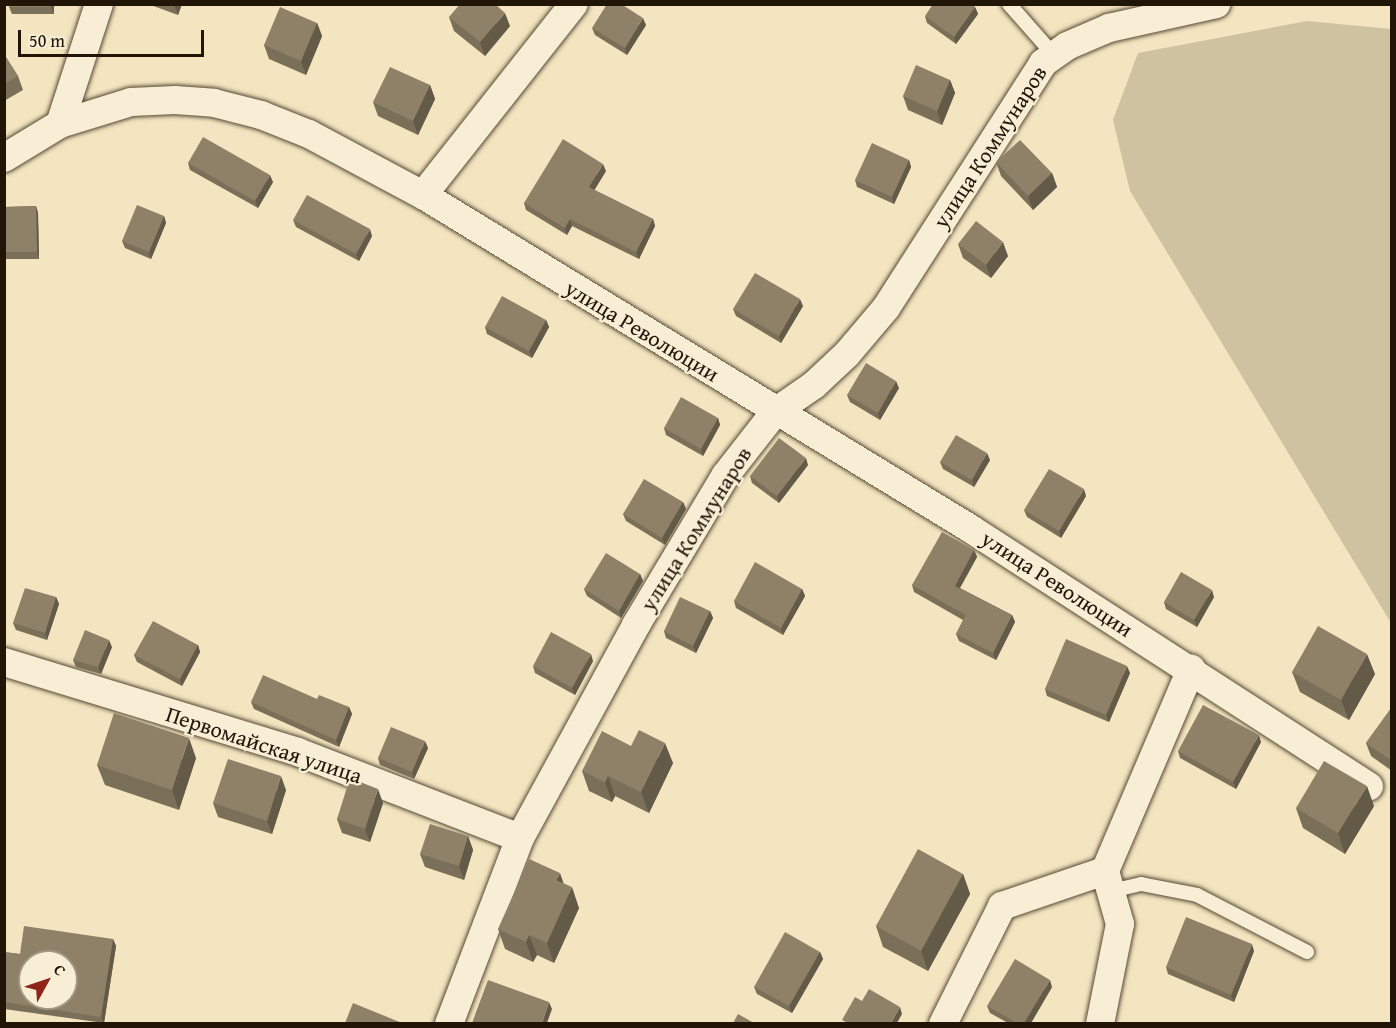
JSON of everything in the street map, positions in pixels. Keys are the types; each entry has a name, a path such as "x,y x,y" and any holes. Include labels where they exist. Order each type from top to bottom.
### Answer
{"street":[{"path":"60,124 99,4"},
{"path":"423,195 574,4"},
{"name":"улица Коммунаров","path":"448,1023 520,838 636,625 725,476 775,412 814,386 847,354 886,308 1029,80 1054,55 1109,28 1216,4"},
{"name":"улица Революции","path":"4,158 60,124 131,102 175,99 214,103 261,115 309,134 423,195 775,412 971,529 1369,786"},
{"name":"Первомайская улица","path":"4,662 298,752 520,838"},
{"path":"1100,1023 1120,924 1108,881 1191,669"},
{"path":"943,1023 1002,906 1108,881"}],"lane":[{"path":"1009,4 1054,55"},
{"path":"1108,881 1140,884 1197,895 1307,952"}],"shaded area":[{"path":"1307,21 1391,29 1391,623 1130,191 1113,120 1138,53"}],"building":[{"path":"9,4 51,4 51,7 9,7"},
{"path":"460,4 495,4 505,13 480,42 449,17"},
{"path":"607,4 621,4 643,18 625,48 592,28"},
{"path":"933,4 972,4 975,7 954,37 925,16"},
{"path":"280,7 317,23 301,61 264,45"},
{"path":"4,54 18,76 4,84"},
{"path":"916,65 950,80 937,111 903,96"},
{"path":"390,67 430,85 413,121 373,102"},
{"path":"203,137 270,175 255,201 188,163"},
{"path":"563,139 603,164 589,187 653,219 636,252 570,219 565,228 524,203"},
{"path":"1020,140 1052,173 1028,196 996,162"},
{"path":"872,143 909,160 892,197 855,180"},
{"path":"307,195 370,229 356,254 293,220"},
{"path":"137,205 164,216 149,252 122,241"},
{"path":"36,206 37,252 4,252 4,207"},
{"path":"976,221 1003,242 986,265 958,244"},
{"path":"755,273 800,299 779,336 733,309"},
{"path":"502,296 546,320 529,351 485,327"},
{"path":"866,363 896,381 878,413 847,395"},
{"path":"681,397 718,418 701,449 664,428"},
{"path":"956,435 987,453 972,480 940,462"},
{"path":"779,438 806,458 777,496 750,476"},
{"path":"1049,469 1084,489 1059,531 1024,510"},
{"path":"644,479 683,502 662,538 623,514"},
{"path":"942,532 974,550 955,586 1012,615 993,653 956,634 966,615 912,585"},
{"path":"606,553 640,574 619,611 584,589"},
{"path":"755,562 802,589 781,628 734,601"},
{"path":"1181,572 1212,590 1194,620 1164,602"},
{"path":"25,588 56,597 45,633 13,623"},
{"path":"680,597 710,611 693,646 664,631"},
{"path":"153,621 198,645 180,679 134,655"},
{"path":"1318,626 1367,654 1341,700 1292,672"},
{"path":"85,630 109,640 98,667 73,660"},
{"path":"551,632 591,654 572,688 533,666"},
{"path":"1066,639 1127,666 1106,715 1045,689"},
{"path":"263,675 317,699 319,695 349,707 336,740 251,702"},
{"path":"1203,705 1259,735 1233,782 1178,751"},
{"path":"1392,707 1392,761 1366,743"},
{"path":"114,713 189,738 172,790 97,765"},
{"path":"391,727 425,741 412,772 378,758"},
{"path":"639,730 665,743 641,792 608,776 605,782 582,771 602,731 631,746"},
{"path":"228,759 281,776 267,821 213,803"},
{"path":"1324,761 1367,786 1338,833 1296,808"},
{"path":"350,778 378,789 365,829 337,819"},
{"path":"430,824 468,836 459,866 420,854"},
{"path":"918,849 963,874 921,951 876,926"},
{"path":"529,859 560,873 556,880 572,887 547,943 529,935 526,942 498,929"},
{"path":"1186,917 1252,944 1231,995 1166,967"},
{"path":"24,926 113,939 101,1017 56,1010 78,1010 78,950 21,950"},
{"path":"785,932 820,952 789,1006 754,987"},
{"path":"4,952 18,954 18,1004 4,1002"},
{"path":"1015,959 1050,980 1024,1023 1017,1023 987,1006"},
{"path":"488,980 549,1002 542,1023 472,1023"},
{"path":"869,989 900,1007 891,1023 848,1023 842,1020 855,997 862,1001"},
{"path":"353,1003 402,1023 345,1023"},
{"path":"738,1014 754,1023 733,1023"}]}
